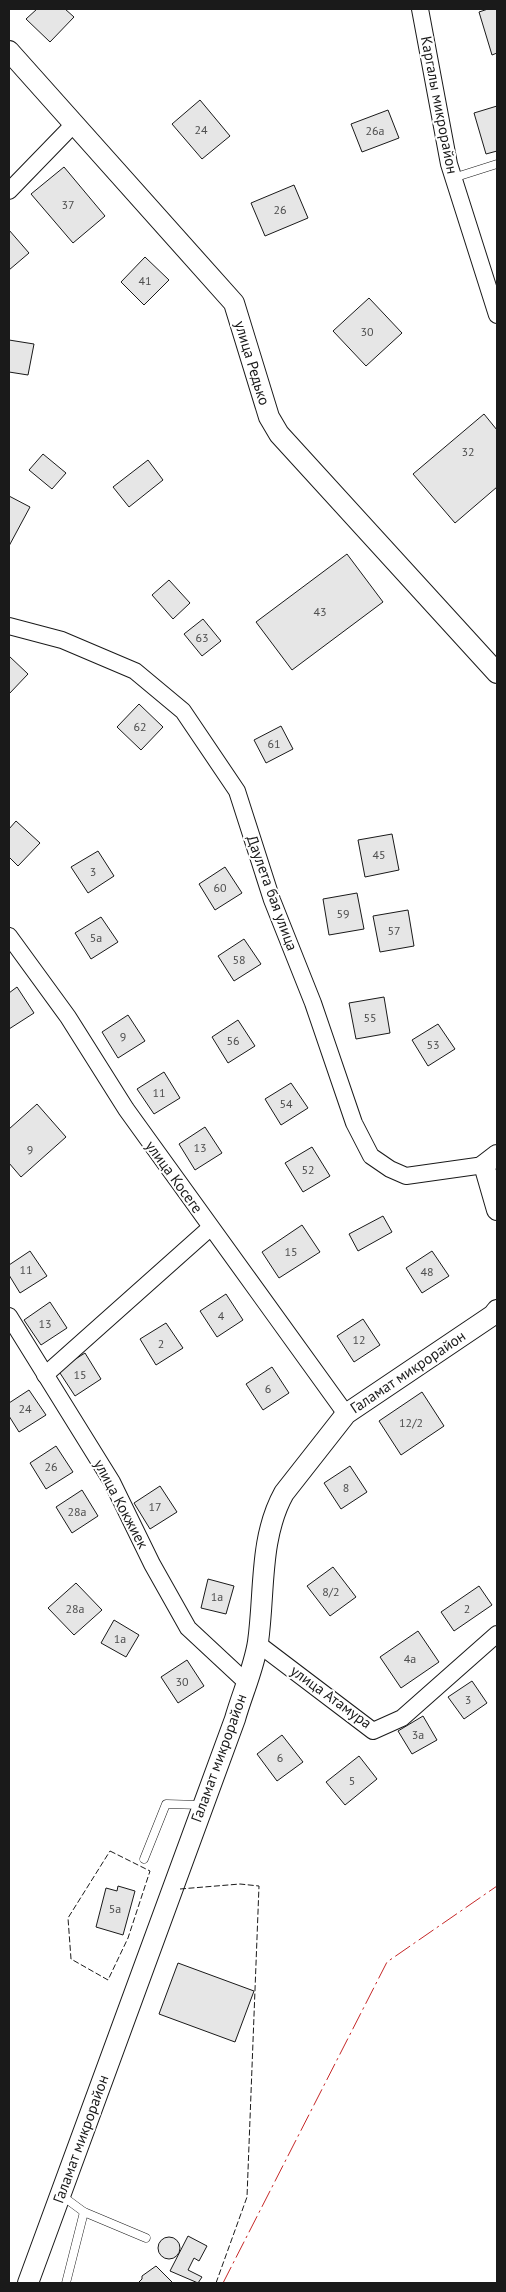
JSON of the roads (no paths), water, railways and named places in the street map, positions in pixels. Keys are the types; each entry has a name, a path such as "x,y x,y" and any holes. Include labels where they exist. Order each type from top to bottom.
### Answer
{"street":[{"name":"Каргалы микрорайон","path":"420,9 449,164 497,315"},
{"name":"улица Редько","path":"9,51 234,303 269,417 280,434 497,673"},
{"path":"9,190 74,124"},
{"name":"Даулета бая улица","path":"9,626 62,640 136,671 183,711 237,791 272,900 313,1003 354,1123 371,1156 390,1169 406,1176 491,1160"},
{"name":"улица Косеге","path":"9,936 68,1017 126,1109 346,1414"},
{"path":"491,1160 497,1210"},
{"path":"45,1375 210,1228"},
{"name":"Галамат микрорайон","path":"28,2283 246,1682 258,1643 267,1544 277,1507 284,1493 346,1414 496,1315"},
{"name":"улица Кокжиек","path":"9,1316 112,1482 152,1564 188,1628 246,1682"},
{"name":"улица Атамура","path":"258,1643 373,1730 402,1718 497,1634"}],"lane":[{"path":"453,178 497,164"},
{"path":"144,1859 166,1804 202,1806"},
{"path":"61,2195 84,2212 146,2238"},
{"path":"66,2283 84,2212"}]}
